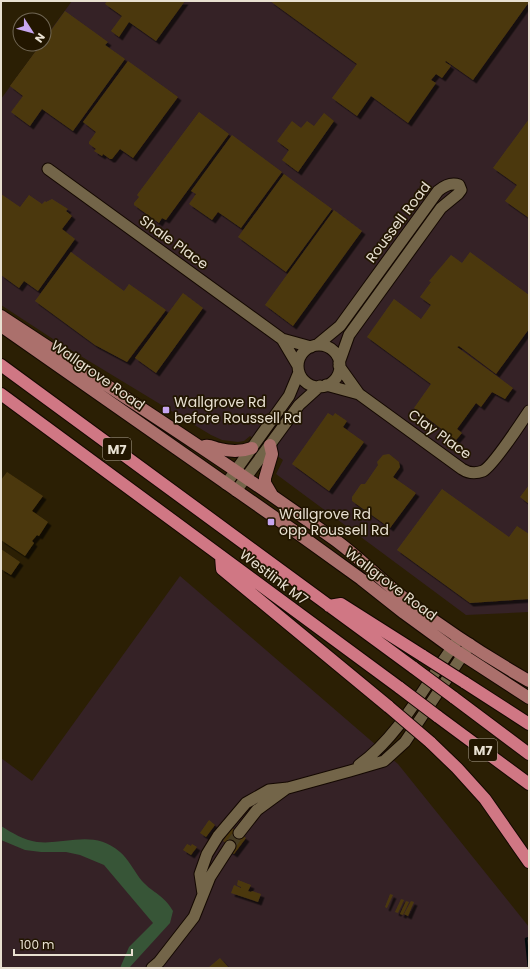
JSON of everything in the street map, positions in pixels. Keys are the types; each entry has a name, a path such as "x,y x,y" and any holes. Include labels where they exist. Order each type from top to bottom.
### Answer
{"highway":[{"name":"Westlink M7","path":"1,364 529,754"},
{"name":"Westlink M7","path":"1,394 529,784"},
{"name":"M7","path":"220,556 222,569 389,707 430,742 457,768 485,798 529,862"},
{"path":"329,606 341,604 529,724"}],"main road":[{"name":"Wallgrove Road","path":"1,316 202,447 344,546 413,605 461,643 463,655 529,698"},
{"name":"Wallgrove Road","path":"1,326 306,539 361,579 404,613 529,681"},
{"path":"202,447 210,445 227,451 237,452 252,448"},
{"path":"270,445 272,454 264,478 272,495"}],"street":[{"name":"Shale Place","path":"48,169 282,339 314,346"},
{"name":"Roussell Road","path":"314,346 340,326 438,191 442,187 450,184 459,185 461,190 441,208 349,335 339,365"},
{"name":"Shale Place","path":"282,339 299,369"},
{"path":"314,346 327,347 332,350 338,358 339,365 336,377 299,405 246,477 231,487 236,470 289,396 299,369 301,355 314,346"},
{"name":"Clay Place","path":"339,365 359,394 462,469 472,473 483,471 489,466 529,411"},
{"path":"299,369 305,381 314,386 323,386"},
{"name":"Clay Place","path":"323,386 359,394"},
{"path":"350,771 371,757 394,733 443,660 461,643"},
{"path":"203,894 200,874 207,854 218,836 246,803 269,790 288,788 384,761 405,742 463,655"},
{"path":"239,833 257,810 288,788"},
{"path":"152,968 159,962 194,917 210,876 230,846"}],"shaded area":[{"path":"72,1 529,1 529,612 466,615 276,474 283,460 250,436 244,441 238,442 222,440 211,435 56,341 1,305 1,99 35,52 52,52 52,28"},
{"path":"180,576 398,764 529,927 529,968 1,968 1,758 32,781"}],"green space":[{"path":"1,826 23,838 37,842 90,840 100,841 110,845 123,854 142,881 150,889 166,901 173,911 170,923 129,968 120,968 129,947 153,923 104,865 80,855 66,852 41,852 25,850 1,840"}],"building":[{"path":"107,1 185,1 156,41 129,22 119,37 111,31 122,16 105,4"},
{"path":"270,1 529,2 473,80 446,61 445,62 451,66 442,78 436,74 431,80 436,83 408,123 371,96 357,116 332,98 357,64"},
{"path":"65,11 108,42 105,45 125,59 73,131 42,109 30,126 11,112 23,96 10,86 35,52 52,52 52,29"},
{"path":"128,61 178,97 133,158 120,149 112,159 110,159 103,154 102,156 94,151 96,149 89,144 89,142 96,132 83,122"},
{"path":"199,112 229,134 166,220 162,218 159,223 134,205 134,203 139,197 137,195"},
{"path":"324,113 334,121 298,172 282,160 289,150 277,141 292,121 301,128 307,121 314,126"},
{"path":"529,119 529,218 505,201 517,185 493,168"},
{"path":"232,135 282,172 241,228 218,212 212,220 189,204 196,194 191,191"},
{"path":"284,174 332,209 286,272 238,237"},
{"path":"1,194 20,207 29,195 42,204 45,201 46,202 52,199 68,209 66,211 72,216 62,229 75,239 38,291 24,281 19,288 1,275"},
{"path":"334,210 362,231 293,326 265,305"},
{"path":"71,252 124,291 129,284 166,310 127,362 95,345 35,301"},
{"path":"470,252 529,295 529,329 496,374 459,346 457,347 513,388 505,399 492,392 481,407 476,403 457,429 462,433 456,440 414,408 431,384 367,337 394,299 421,319 431,305 420,297 431,282 429,281 451,255 462,263"},
{"path":"183,293 203,308 156,373 135,358"},
{"path":"328,413 333,416 335,413 347,421 343,427 364,442 329,491 292,464"},
{"path":"389,454 399,462 400,467 393,477 416,493 390,528 352,501 352,497 361,484 365,484 378,465 377,462 383,455"},
{"path":"7,472 43,496 32,511 48,522 39,536 37,535 32,541 34,543 25,556 1,540 1,480"},
{"path":"529,485 529,504 520,497"},
{"path":"442,489 509,537 517,526 529,534 529,599 470,603 397,550"},
{"path":"1,549 20,562 11,575 1,569"},
{"path":"209,820 215,825 206,837 200,833"},
{"path":"232,828 246,838 234,854 228,850 231,846 223,841"},
{"path":"187,844 191,846 192,844 197,847 191,855 183,850"},
{"path":"238,880 251,885 248,891 261,894 258,902 231,893 234,885 241,888 237,885"},
{"path":"390,894 393,895 387,908 385,907"},
{"path":"401,899 404,900 398,913 395,912"},
{"path":"406,901 409,902 403,915 400,914"},
{"path":"411,901 414,902 408,916 404,914"},
{"path":"220,958 229,968 208,968"}],"waterway":[{"path":"529,938 526,939 529,968"}],"tunnel":[{"path":"230,846 239,833"}],"place":[{"name":"Wallgrove Rd before Roussell Rd","path":"166,410"},
{"name":"Wallgrove Rd opp Roussell Rd","path":"271,522"}]}
